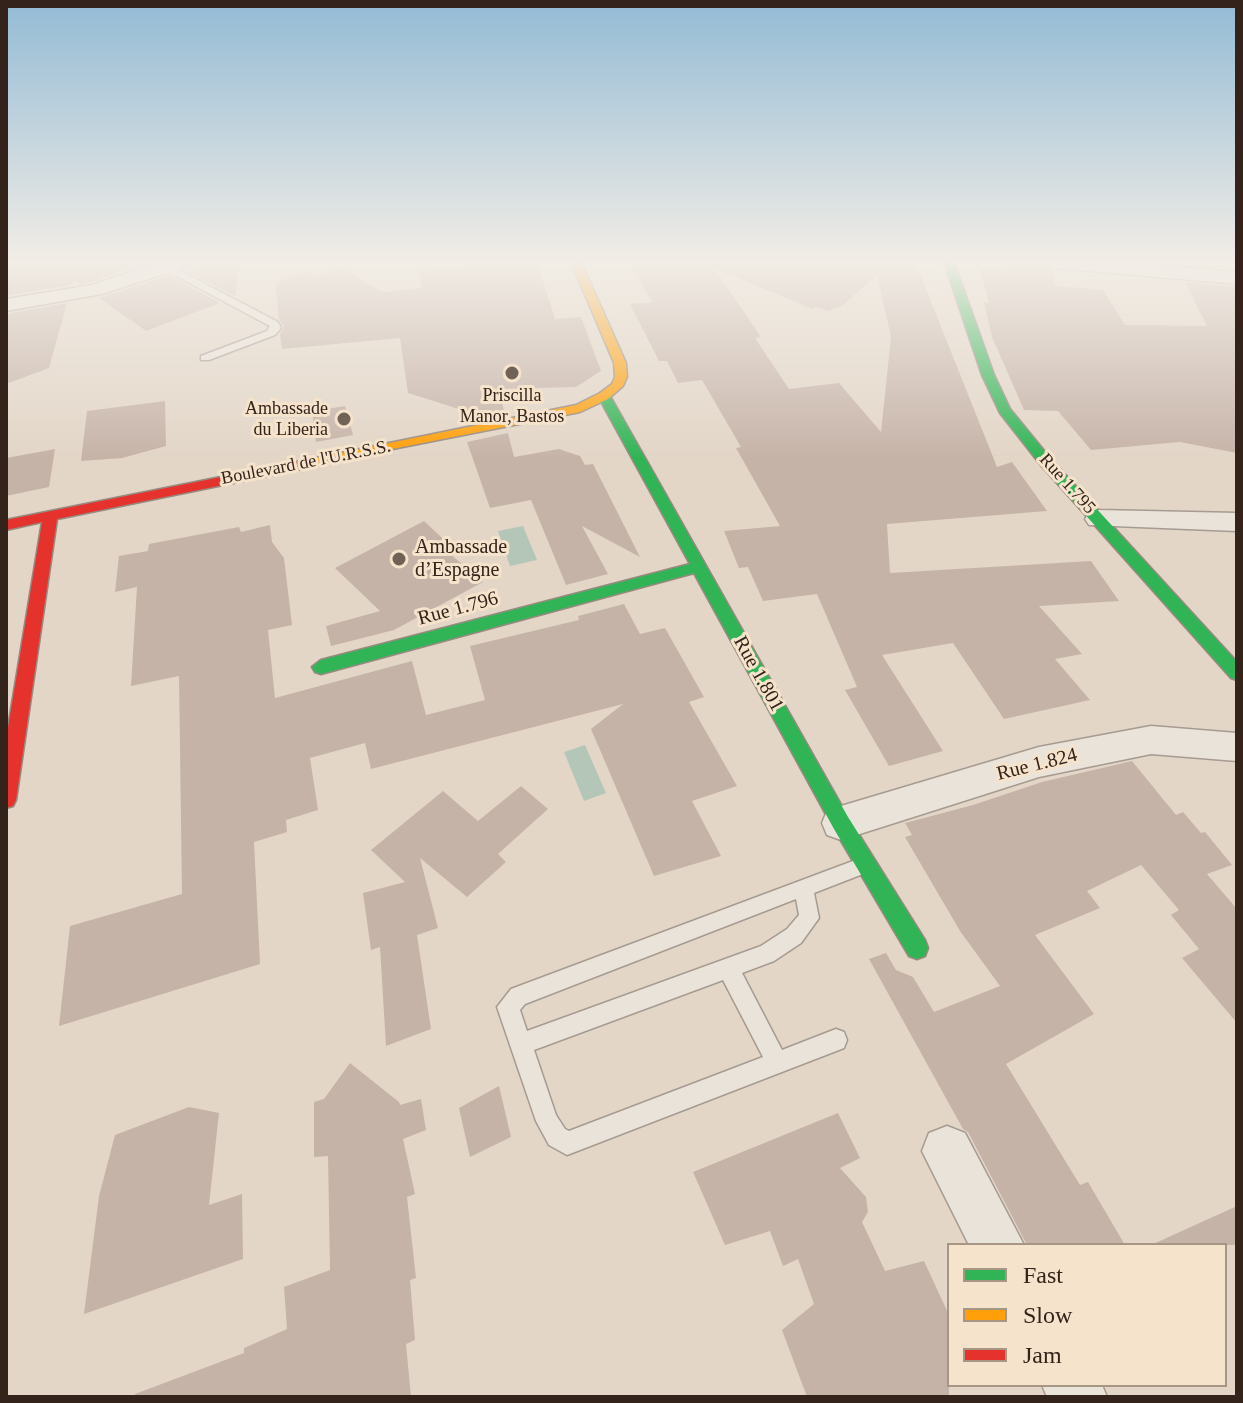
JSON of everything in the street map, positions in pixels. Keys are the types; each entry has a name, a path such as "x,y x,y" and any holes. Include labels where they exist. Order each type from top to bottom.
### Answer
{"street":[{"path":"604,396 617,386 621,377 620,363 605,327"},
{"name":"Rue 1.795","path":"972,327 1004,410 1045,461 1237,673"},
{"name":"Boulevard de l'U.R.S.S.","path":"6,525 279,467 509,424 580,408 604,396"},
{"name":"Rue 1.801","path":"604,396 841,823 917,948"},
{"path":"6,798 50,516"},
{"path":"1099,519 1237,522"},
{"name":"Rue 1.796","path":"321,667 699,567"},
{"name":"Rue 1.824","path":"841,823 1039,762 1151,740 1237,747"},
{"path":"947,1151 996,1243"}],"lane":[{"path":"205,358 271,333 276,327"},
{"path":"836,1040 567,1143 557,1137 547,1121 508,1007 518,996 866,865"},
{"path":"519,1045 767,954 794,936 809,918 804,889"},
{"path":"728,968 777,1062"}],"shaded area":[{"path":"523,526 537,560 510,566 498,531"},
{"path":"585,745 606,793 584,801 564,752"}],"building":[{"path":"6,327 60,327 49,368 6,384"},
{"path":"284,327 585,327 601,371 576,387 499,389 504,411 462,420 462,410 408,393 400,338 282,349 280,334"},
{"path":"642,327 755,327 761,337 755,338 789,389 839,383 881,432 891,337 889,327 941,327 997,467 1012,462 1047,511 887,524 890,573 1091,561 1119,601 1039,606 1082,654 1055,659 1090,700 1004,719 953,643 882,655 943,751 889,766 845,690 857,687 817,594 763,601 748,567 739,568 724,531 780,526 736,448 741,447 702,380 678,383 667,361 659,361"},
{"path":"990,327 1237,327 1237,453 1180,442 1091,450 1058,411 1024,410"},
{"path":"165,401 166,446 122,458 81,461 87,411"},
{"path":"345,406 353,435 316,442 312,411"},
{"path":"508,433 514,457 559,449 580,456 585,465 593,464 640,557 582,526 608,574 566,585 531,500 490,508 467,442"},
{"path":"55,449 49,487 6,496 6,458"},
{"path":"424,521 455,550 449,553 483,582 394,630 331,646 326,626 380,611 335,568"},
{"path":"270,525 272,542 284,558 292,625 268,630 275,698 412,661 426,715 485,700 470,646 579,620 578,616 624,604 640,634 665,628 704,697 689,702 737,786 692,801 721,856 654,876 591,729 623,704 371,769 365,743 310,758 318,810 286,820 287,832 254,842 260,964 59,1026 70,926 182,894 179,676 131,686 137,587 115,592 119,556 148,551 149,544 239,527 241,532"},
{"path":"1132,761 1176,815 1183,812 1201,833 1205,832 1232,865 1207,874 1237,909 1237,1023 1182,958 1199,949 1171,915 1179,910 1141,865 1087,891 1100,908 1035,935 1094,1014 1006,1064 1080,1185 1088,1182 1124,1243 1026,1243 968,1132 963,1129 869,959 886,953 896,970 913,977 934,1012 1000,986 960,931 905,837 912,835 905,823 1042,782"},
{"path":"521,786 548,809 498,854 506,862 467,897 420,858 438,928 417,935 431,1029 386,1046 380,947 371,950 363,893 405,882 371,850 443,791 478,821"},
{"path":"350,1063 400,1105 421,1099 426,1130 403,1139 415,1194 407,1197 416,1278 410,1280 415,1340 406,1344 411,1397 136,1397 135,1394 244,1353 244,1348 287,1329 284,1287 330,1270 328,1156 314,1157 314,1102 324,1099"},
{"path":"499,1086 511,1137 470,1157 459,1108"},
{"path":"189,1107 219,1113 209,1205 242,1194 243,1259 84,1314 99,1196 115,1135"},
{"path":"838,1113 860,1158 840,1168 866,1197 868,1212 862,1222 885,1271 924,1261 947,1311 949,1397 807,1397 782,1330 814,1304 798,1259 783,1266 770,1231 725,1245 693,1172"},
{"path":"1237,1206 1237,1245 1155,1243"}],"traffic: fast":[{"path":"972,327 1004,410 1045,461 1237,673"},
{"path":"604,396 841,823 917,948"},
{"path":"321,667 699,567"}],"traffic: slow":[{"path":"306,464 580,408 604,396 617,386 621,377 620,363 605,327"}],"traffic: jam":[{"path":"6,525 306,464"},
{"path":"6,800 50,516"}],"place":[{"name":"Priscilla Manor, Bastos","path":"512,373"},
{"name":"Ambassade du Liberia","path":"344,419"},
{"name":"Ambassade d’Espagne","path":"399,559"}]}
